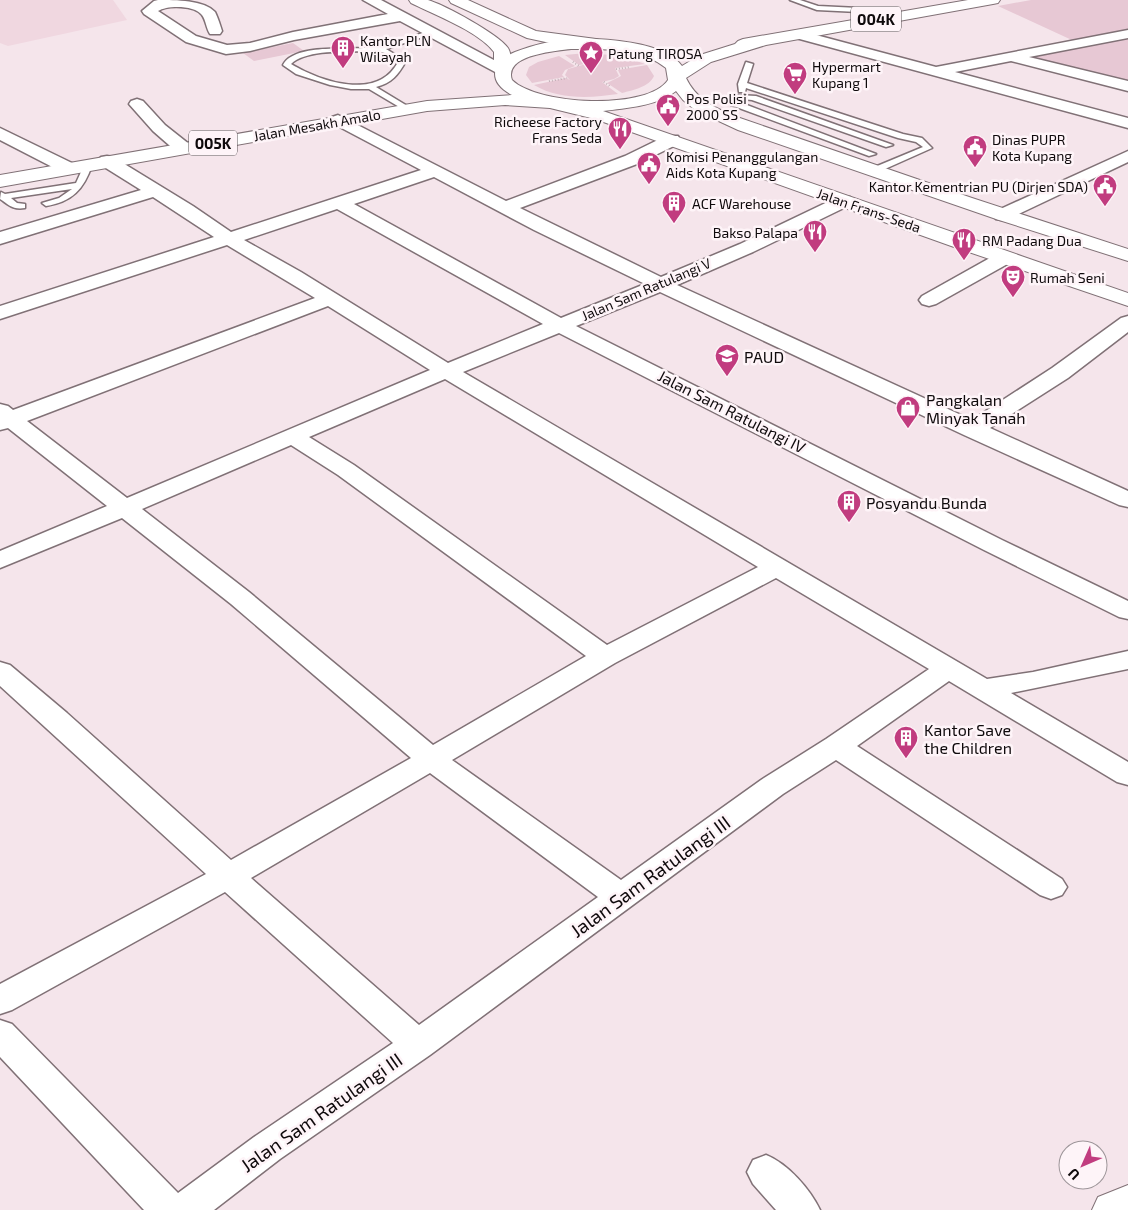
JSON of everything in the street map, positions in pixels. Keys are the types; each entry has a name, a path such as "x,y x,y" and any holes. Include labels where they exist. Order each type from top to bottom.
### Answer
{"main road":[{"path":"416,0 500,47 503,54 501,76 505,83 512,89 536,99 553,103 590,106 636,101 668,90 678,77"},
{"path":"456,0 532,34 564,41 676,48"},
{"name":"004K","path":"693,48 760,42 801,35 885,14 993,0"},
{"name":"004K","path":"678,77 688,67 710,56 760,42"},
{"path":"487,79 502,70 514,58 539,49 571,44 606,44 639,49 672,64 677,70 682,87 692,100 716,114 847,161 873,162 1002,215 1128,255"},
{"name":"Jalan Mesakh Amalo","path":"427,106 472,87"},
{"name":"Jalan Mesakh Amalo","path":"1,191 68,168 406,109 505,100 553,103"},
{"name":"Jalan Frans-Seda","path":"553,103 601,115 1128,300"},
{"path":"1112,1210 1128,1203"}],"street":[{"path":"370,0 502,70"},
{"path":"215,31 212,19 203,8 189,4 159,4 149,11 191,39 226,50 250,47 312,32 402,16"},
{"path":"178,31 232,32"},
{"path":"249,32 312,32"},
{"path":"935,71 1128,34"},
{"path":"801,35 1128,124"},
{"path":"1007,57 1128,86"},
{"path":"1093,77 1128,71"},
{"path":"137,104 159,128 183,148"},
{"path":"338,120 505,207 716,311 1128,500"},
{"path":"0,133 68,168"},
{"path":"505,207 631,160 672,140"},
{"path":"1002,215 1128,156"},
{"path":"107,161 187,210 229,239 446,371 617,471 686,515 777,566 1128,775"},
{"path":"0,312 436,171"},
{"path":"0,238 155,191"},
{"name":"Jalan Sam Ratulangi V","path":"446,371 561,326 798,225 844,201"},
{"name":"Jalan Sam Ratulangi IV","path":"340,203 561,326 993,545 1128,611"},
{"path":"929,300 1004,258"},
{"path":"4,418 330,299"},
{"path":"972,430 1060,373 1128,322"},
{"path":"0,560 446,371"},
{"path":"4,418 240,598 431,758 622,897"},
{"path":"292,436 346,470 605,657"},
{"path":"0,1000 228,876 605,657 777,566"},
{"path":"984,688 1033,681 1128,660"},
{"name":"Jalan Sam Ratulangi III","path":"184,1210 268,1148 418,1045 772,787 836,746 949,668"},
{"path":"0,671 418,1045"},
{"path":"836,746 1051,887"},
{"path":"0,1034 169,1210"},
{"path":"766,1172 801,1210"}],"lane":[{"path":"793,0 817,8 885,14"},
{"path":"862,4 885,14"},
{"path":"377,49 388,51 402,61 400,68 394,76 385,83 372,87 333,84 306,76 287,65 289,61 305,54 377,49 433,32"},
{"path":"741,98 742,84 748,64"},
{"path":"742,84 901,136 919,140 928,148 873,162 734,104 737,99 753,98 889,145"},
{"path":"372,87 406,109"},
{"path":"873,162 889,145 901,136"},
{"path":"46,204 67,198 84,180 88,165"},
{"path":"1,191 80,185"},
{"path":"1,191 15,206 22,206"}],"shaded area":[{"path":"0,0 113,0 127,20 8,46 0,43"},
{"path":"1031,0 1128,0 1128,31 1074,41 998,6"},
{"path":"1128,36 1128,84 1021,57"},
{"path":"293,43 304,51 254,61 243,53"},
{"path":"586,53 623,56 645,64 615,68 619,76 602,82 618,94 575,97 554,93 534,85 566,78 570,80 565,75 568,69 586,64 579,65 565,55"},
{"path":"559,56 575,66 565,70 562,75 564,77 532,83 526,75 529,67 538,62"},
{"path":"647,65 654,76 652,80 640,88 622,93 607,83 621,76 618,70"}],"place":[{"name":"Kantor PLN Wilayah","path":"343,69"},
{"name":"Patung TIROSA","path":"591,74"},
{"name":"Hypermart Kupang 1","path":"795,95"},
{"name":"Pos Polisi 2000 SS","path":"668,127"},
{"name":"Richeese Factory Frans Seda","path":"620,150"},
{"name":"Dinas PUPR Kota Kupang","path":"975,168"},
{"name":"Komisi Penanggulangan Aids Kota Kupang","path":"649,185"},
{"name":"Kantor Kementrian PU (Dirjen SDA)","path":"1105,207"},
{"name":"ACF Warehouse","path":"674,224"},
{"name":"Bakso Palapa","path":"815,253"},
{"name":"RM Padang Dua","path":"964,261"},
{"name":"Rumah Seni","path":"1013,298"},
{"name":"PAUD","path":"727,377"},
{"name":"Pangkalan Minyak Tanah","path":"908,429"},
{"name":"Posyandu Bunda","path":"849,523"},
{"name":"Kantor Save the Children","path":"906,759"}]}
